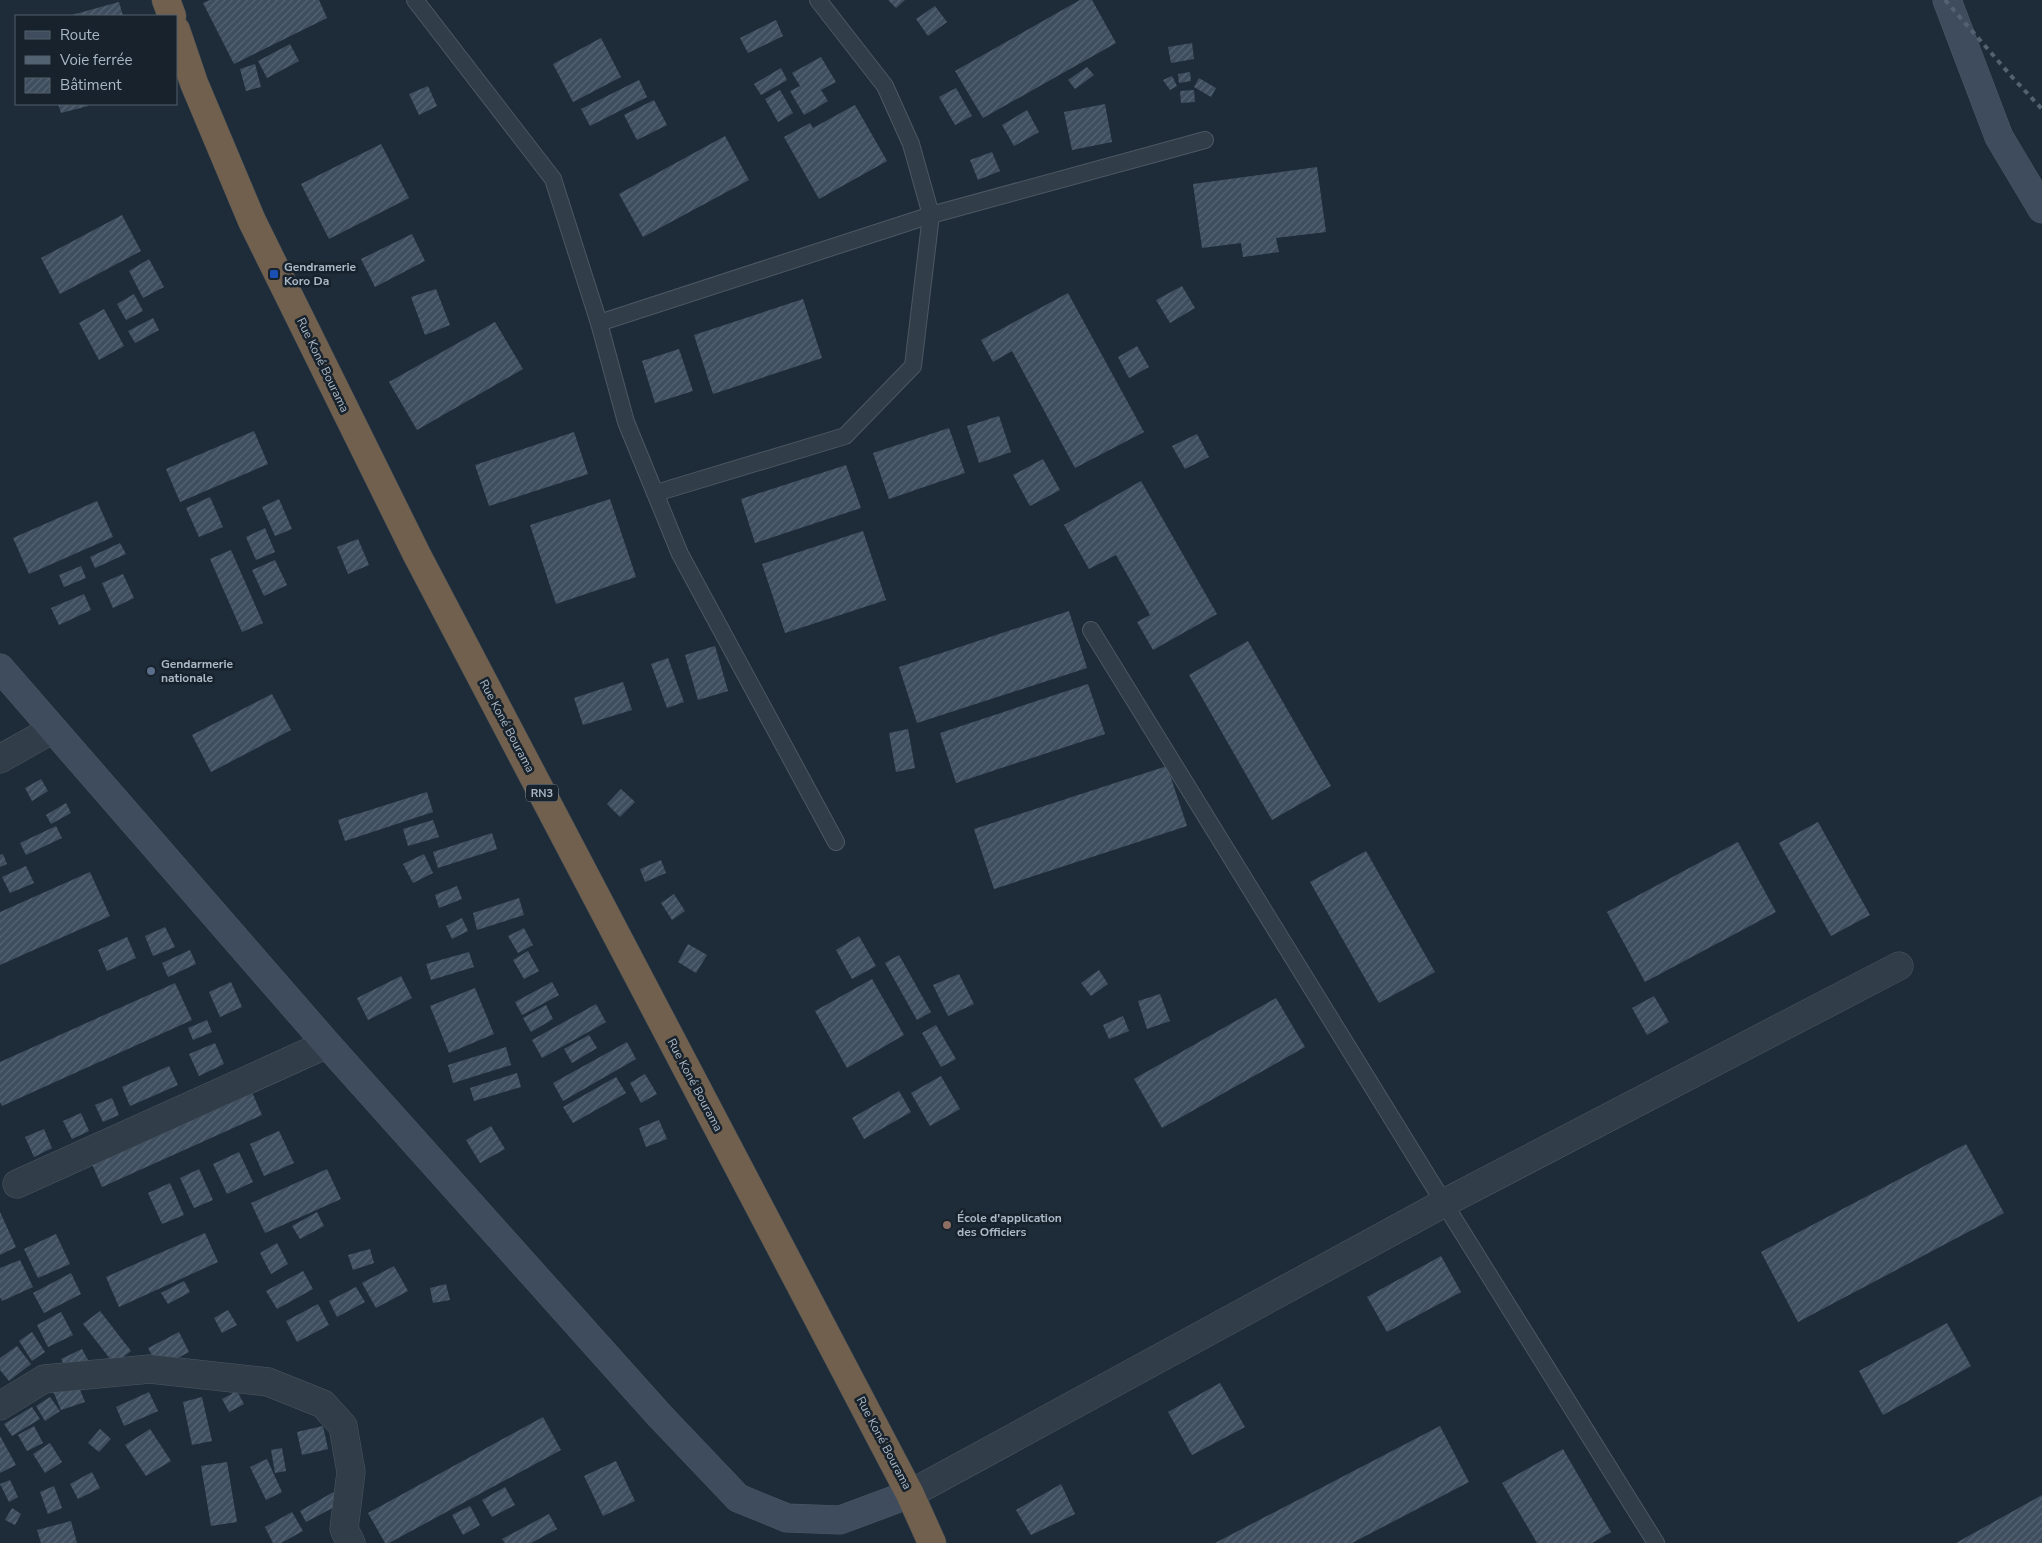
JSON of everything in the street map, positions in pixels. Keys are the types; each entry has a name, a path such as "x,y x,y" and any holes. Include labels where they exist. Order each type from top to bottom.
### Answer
{"highway":[{"path":"166,0 172,15"},
{"name":"Rue Koné Bourama","path":"178,36 194,83 252,220 417,555 910,1494 932,1543"}],"street":[{"path":"1947,0 1999,137 2042,210"},
{"path":"0,668 326,1044 659,1414 738,1498 787,1518 840,1520 910,1494 1444,1202 1899,966"},
{"path":"0,759 53,729"},
{"path":"18,1184 326,1044"},
{"path":"0,1406 44,1379 150,1368 268,1382 323,1404 343,1426 351,1472 344,1529 351,1543"}],"lane":[{"path":"415,0 553,179 599,323 626,422 680,554 836,842"},
{"path":"656,493 845,436 913,366 931,215 911,144 885,86 818,0"},
{"path":"599,323 931,215 1205,140"},
{"path":"1091,630 1656,1543"}],"building":[{"path":"210,0 319,0 327,18 234,64 203,3"},
{"path":"888,0 905,0 896,8"},
{"path":"1080,0 1092,0 1116,43 983,118 955,71"},
{"path":"119,2 123,15 72,15"},
{"path":"935,6 947,22 928,36 916,19"},
{"path":"776,20 783,36 748,53 740,38"},
{"path":"601,38 621,77 573,102 553,64"},
{"path":"1192,43 1194,59 1171,63 1168,47"},
{"path":"290,44 299,61 267,78 258,61"},
{"path":"821,57 836,82 821,90 828,101 804,115 790,91 800,86 792,73"},
{"path":"255,64 261,87 246,91 240,69"},
{"path":"1087,67 1094,75 1075,89 1068,80"},
{"path":"781,68 787,80 761,95 754,84"},
{"path":"1190,72 1191,81 1179,83 1178,74"},
{"path":"1172,76 1177,86 1170,90 1163,80"},
{"path":"1199,78 1216,88 1211,97 1194,87"},
{"path":"639,80 647,97 590,126 581,109"},
{"path":"428,86 437,106 419,115 409,94"},
{"path":"956,88 972,116 955,125 939,97"},
{"path":"780,90 793,113 778,122 765,99"},
{"path":"1194,90 1195,102 1181,103 1180,91"},
{"path":"654,100 667,125 637,140 624,115"},
{"path":"1105,104 1112,142 1072,150 1064,112"},
{"path":"58,105 88,105 88,106 61,113"},
{"path":"855,105 887,161 819,199 784,137 810,123 813,128"},
{"path":"1027,110 1039,132 1014,146 1002,125"},
{"path":"725,136 749,180 643,237 619,194"},
{"path":"381,144 409,198 329,239 301,184"},
{"path":"992,152 1000,171 978,180 970,160"},
{"path":"1317,167 1326,232 1276,238 1279,252 1243,257 1241,243 1202,248 1193,184"},
{"path":"122,215 141,251 60,294 41,258"},
{"path":"412,234 425,261 375,287 361,259"},
{"path":"149,259 164,287 143,298 129,271"},
{"path":"1182,286 1195,308 1170,323 1156,300"},
{"path":"436,289 450,325 425,335 411,297"},
{"path":"1068,293 1144,432 1075,468 1012,351 993,362 981,340"},
{"path":"134,294 143,311 126,320 117,304"},
{"path":"803,299 822,358 713,394 694,335"},
{"path":"104,309 124,346 99,360 79,323"},
{"path":"153,318 159,330 135,343 128,331"},
{"path":"495,322 523,369 417,430 389,382"},
{"path":"1137,346 1149,367 1129,378 1118,357"},
{"path":"679,349 693,391 655,403 642,361"},
{"path":"999,416 1011,452 979,463 967,426"},
{"path":"949,428 965,473 889,499 873,453"},
{"path":"254,431 268,464 180,502 166,469"},
{"path":"574,432 588,474 489,506 475,465"},
{"path":"1197,434 1209,457 1185,469 1172,446"},
{"path":"1043,459 1060,490 1030,506 1013,475"},
{"path":"846,465 861,508 755,543 741,499"},
{"path":"1141,481 1217,614 1153,650 1137,622 1150,615 1116,555 1089,569 1064,525"},
{"path":"210,497 223,527 199,537 186,508"},
{"path":"279,499 292,529 275,536 262,507"},
{"path":"610,499 636,577 556,604 530,525"},
{"path":"97,501 113,537 29,574 13,538"},
{"path":"265,528 275,552 256,560 246,537"},
{"path":"863,531 886,600 785,633 762,564"},
{"path":"358,539 369,565 348,574 337,547"},
{"path":"120,543 126,554 95,568 90,557"},
{"path":"231,550 263,623 242,632 210,559"},
{"path":"275,560 287,585 264,596 252,570"},
{"path":"81,566 86,578 64,587 59,575"},
{"path":"123,574 134,598 113,608 102,583"},
{"path":"84,594 91,610 59,625 51,608"},
{"path":"1069,611 1087,668 917,723 899,667"},
{"path":"1248,641 1331,786 1272,820 1189,675"},
{"path":"715,646 728,691 698,700 685,655"},
{"path":"668,658 684,702 667,708 651,664"},
{"path":"623,682 632,710 583,725 574,698"},
{"path":"1088,684 1105,734 956,783 940,733"},
{"path":"272,694 291,730 211,772 192,735"},
{"path":"908,729 915,768 896,772 889,733"},
{"path":"1167,766 1187,826 994,889 974,829"},
{"path":"41,779 48,791 32,801 25,788"},
{"path":"621,789 635,802 620,817 607,804"},
{"path":"427,792 433,812 345,841 338,820"},
{"path":"66,803 71,813 51,824 46,815"},
{"path":"433,820 439,837 408,846 403,829"},
{"path":"1818,822 1870,915 1831,936 1779,843"},
{"path":"56,826 62,838 26,855 20,843"},
{"path":"492,833 497,849 438,868 433,852"},
{"path":"1738,842 1776,912 1645,982 1607,912"},
{"path":"1366,851 1435,972 1379,1003 1310,882"},
{"path":"3,854 7,864 0,867 0,855"},
{"path":"424,854 433,873 413,883 403,864"},
{"path":"661,860 666,873 645,882 640,869"},
{"path":"26,866 34,883 10,893 2,877"},
{"path":"90,872 110,916 0,965 0,912"},
{"path":"457,886 462,899 439,908 435,895"},
{"path":"674,894 685,911 672,920 661,903"},
{"path":"519,898 524,915 477,930 473,913"},
{"path":"462,918 468,931 452,939 446,926"},
{"path":"165,927 175,947 153,956 145,936"},
{"path":"524,928 533,945 518,953 508,936"},
{"path":"859,936 876,966 852,979 836,950"},
{"path":"127,937 136,958 107,971 98,950"},
{"path":"688,944 707,955 696,973 678,962"},
{"path":"190,950 196,964 168,977 162,963"},
{"path":"528,951 539,971 524,979 513,960"},
{"path":"469,952 474,967 431,980 426,964"},
{"path":"899,955 931,1012 917,1020 885,963"},
{"path":"1099,970 1108,984 1091,996 1081,983"},
{"path":"959,974 974,1004 948,1016 933,985"},
{"path":"401,976 412,998 368,1020 357,998"},
{"path":"872,979 904,1035 847,1068 815,1011"},
{"path":"231,982 242,1007 220,1017 209,992"},
{"path":"552,982 559,995 522,1015 515,1002"},
{"path":"175,983 192,1020 2,1106 0,1102 0,1062"},
{"path":"475,988 494,1034 449,1053 430,1006"},
{"path":"1160,994 1170,1021 1147,1029 1138,1001"},
{"path":"1654,996 1669,1022 1647,1035 1632,1008"},
{"path":"1276,998 1305,1047 1162,1128 1134,1079"},
{"path":"596,1004 606,1022 542,1058 532,1040"},
{"path":"546,1005 553,1019 531,1032 523,1018"},
{"path":"1123,1016 1129,1031 1109,1039 1103,1025"},
{"path":"207,1020 212,1032 193,1040 188,1028"},
{"path":"936,1025 956,1059 941,1067 922,1033"},
{"path":"589,1035 597,1048 572,1063 564,1049"},
{"path":"627,1042 636,1059 563,1101 553,1083"},
{"path":"215,1043 224,1064 199,1076 189,1054"},
{"path":"506,1047 511,1065 453,1083 448,1065"},
{"path":"169,1066 178,1085 130,1106 122,1087"},
{"path":"517,1073 521,1087 474,1101 470,1088"},
{"path":"645,1074 657,1094 641,1103 630,1083"},
{"path":"941,1076 960,1109 930,1126 911,1093"},
{"path":"616,1077 626,1093 573,1123 563,1107"},
{"path":"248,1083 262,1115 102,1187 88,1155"},
{"path":"899,1091 911,1112 864,1139 852,1118"},
{"path":"112,1098 119,1115 103,1122 95,1105"},
{"path":"81,1113 89,1131 72,1139 63,1121"},
{"path":"659,1120 667,1139 646,1147 639,1128"},
{"path":"491,1126 505,1149 480,1163 466,1140"},
{"path":"44,1129 52,1148 34,1157 25,1137"},
{"path":"279,1131 294,1163 264,1176 250,1144"},
{"path":"1966,1144 2004,1213 1798,1322 1761,1252"},
{"path":"239,1152 253,1182 227,1194 213,1164"},
{"path":"199,1169 213,1200 194,1208 180,1178"},
{"path":"327,1169 341,1199 265,1233 251,1203"},
{"path":"170,1183 184,1215 162,1224 148,1193"},
{"path":"0,1212 16,1247 0,1255"},
{"path":"317,1212 324,1226 300,1239 292,1226"},
{"path":"205,1233 218,1262 119,1307 106,1277"},
{"path":"56,1234 70,1264 38,1278 24,1249"},
{"path":"277,1243 288,1264 271,1274 260,1253"},
{"path":"370,1249 374,1263 353,1270 348,1255"},
{"path":"1441,1256 1461,1292 1387,1332 1367,1297"},
{"path":"20,1260 33,1287 2,1301 0,1297 0,1268"},
{"path":"394,1266 408,1291 376,1308 362,1283"},
{"path":"303,1271 313,1289 277,1309 266,1291"},
{"path":"71,1273 81,1294 44,1313 33,1293"},
{"path":"184,1281 190,1292 168,1304 161,1293"},
{"path":"446,1284 450,1300 433,1303 430,1288"},
{"path":"356,1287 365,1302 337,1317 329,1301"},
{"path":"318,1304 329,1325 297,1342 286,1321"},
{"path":"228,1310 237,1325 222,1333 214,1318"},
{"path":"100,1311 131,1351 114,1364 83,1324"},
{"path":"61,1312 73,1335 48,1347 37,1325"},
{"path":"1947,1323 1971,1366 1883,1415 1859,1371"},
{"path":"32,1332 45,1352 32,1361 19,1341"},
{"path":"179,1332 189,1352 159,1368 148,1348"},
{"path":"17,1346 31,1364 9,1381 0,1370 0,1358"},
{"path":"82,1349 88,1360 67,1370 61,1359"},
{"path":"77,1382 85,1402 61,1410 53,1391"},
{"path":"1220,1383 1245,1427 1192,1455 1168,1412"},
{"path":"237,1391 244,1404 229,1412 222,1399"},
{"path":"149,1392 158,1411 124,1426 116,1407"},
{"path":"50,1397 60,1411 45,1421 36,1406"},
{"path":"202,1397 212,1441 192,1445 183,1402"},
{"path":"32,1407 40,1419 12,1436 4,1424"},
{"path":"543,1417 561,1450 389,1543 385,1543 368,1513"},
{"path":"34,1426 43,1443 27,1451 18,1435"},
{"path":"323,1426 328,1449 302,1455 297,1432"},
{"path":"1440,1426 1469,1482 1352,1543 1215,1543"},
{"path":"100,1429 111,1439 99,1452 88,1443"},
{"path":"150,1429 171,1461 146,1476 125,1445"},
{"path":"0,1436 16,1465 0,1473"},
{"path":"50,1443 62,1462 45,1473 33,1454"},
{"path":"282,1448 286,1471 275,1473 271,1450"},
{"path":"1563,1449 1611,1532 1592,1543 1537,1543 1502,1483"},
{"path":"267,1459 282,1492 266,1500 250,1467"},
{"path":"616,1461 635,1501 603,1516 584,1476"},
{"path":"227,1462 237,1522 211,1526 201,1466"},
{"path":"92,1472 100,1488 78,1499 70,1484"},
{"path":"10,1480 18,1497 9,1502 0,1484"},
{"path":"1061,1484 1075,1514 1031,1535 1016,1510"},
{"path":"54,1486 62,1508 48,1514 40,1492"},
{"path":"505,1487 515,1505 492,1517 482,1500"},
{"path":"337,1490 344,1502 306,1522 300,1511"},
{"path":"2042,1495 2042,1543 1956,1543"},
{"path":"470,1506 480,1525 463,1535 452,1515"},
{"path":"12,1508 21,1514 15,1525 5,1520"},
{"path":"292,1512 303,1531 281,1543 273,1543 265,1527"},
{"path":"549,1514 557,1529 531,1543 505,1543 502,1539"},
{"path":"71,1521 77,1543 41,1543 37,1530"}],"railway":[{"path":"1945,0 2042,109"}],"place":[{"name":"Gendramerie Koro Da","path":"274,274"},
{"name":"Gendarmerie nationale","path":"151,671"},
{"name":"École d'application des Officiers","path":"947,1225"}]}
